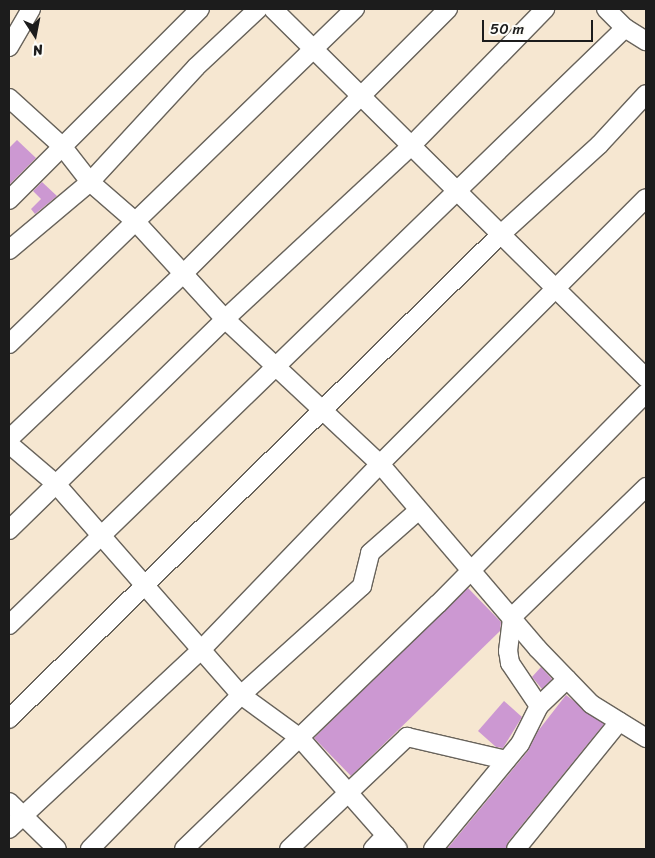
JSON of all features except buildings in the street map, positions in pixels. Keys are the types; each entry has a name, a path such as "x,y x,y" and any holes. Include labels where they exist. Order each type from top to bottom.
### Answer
{"street":[{"path":"9,47 31,9"},
{"path":"9,200 200,9"},
{"path":"10,247 90,182 196,67 258,9"},
{"path":"272,9 361,94 500,235 646,378"},
{"path":"9,344 354,9"},
{"path":"9,439 185,272 448,9"},
{"path":"9,530 225,319 411,146 545,9"},
{"path":"606,9 625,28 646,41"},
{"path":"9,625 99,534 275,367 625,28"},
{"path":"9,719 500,235 600,145 646,94"},
{"path":"9,98 62,146 90,182 136,222 185,272 225,319 380,464 512,617 591,704 646,738"},
{"path":"9,829 200,651 380,464 646,198"},
{"path":"184,849 471,570 646,393"},
{"path":"9,444 56,484 146,585 200,651 241,695 300,738 350,791 398,849"},
{"path":"539,706 510,662 508,651 512,617 646,487"},
{"path":"90,849 241,695 362,586 370,553 419,510"},
{"path":"433,849 520,744 539,706 567,679"},
{"path":"516,849 619,722"},
{"path":"289,849 407,737 506,760"},
{"path":"9,802 57,849"},
{"path":"373,849 386,835"}]}
